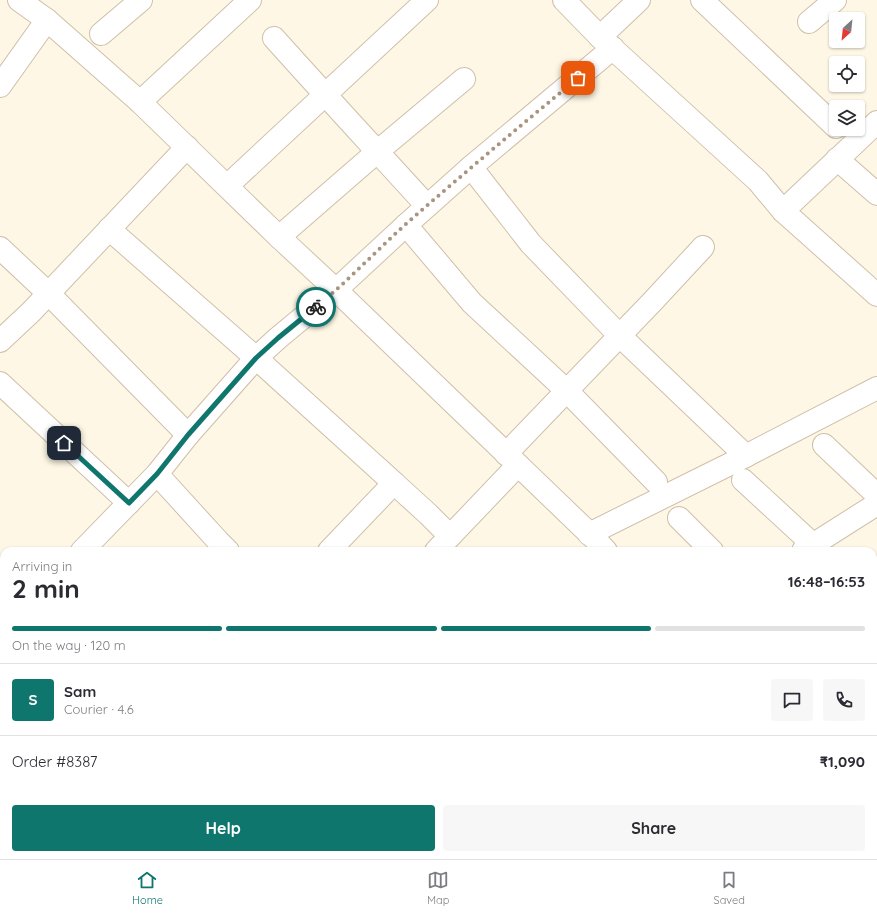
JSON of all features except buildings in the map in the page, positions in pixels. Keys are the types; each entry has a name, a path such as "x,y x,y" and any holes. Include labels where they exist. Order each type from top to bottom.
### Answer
{"street":[{"path":"19,0 47,20 140,102 602,547"},
{"path":"101,34 141,0"},
{"path":"140,102 250,0"},
{"path":"227,186 427,0"},
{"path":"564,0 607,42 758,181 783,211 877,295"},
{"path":"86,547 157,474 188,435 256,358 336,290 607,42 639,0"},
{"path":"702,0 829,120"},
{"path":"809,22 835,0"},
{"path":"0,86 47,20"},
{"path":"274,38 427,206"},
{"path":"279,237 464,79"},
{"path":"783,211 877,122"},
{"path":"846,136 854,144"},
{"path":"0,341 48,293 187,147"},
{"path":"838,160 877,194"},
{"path":"471,167 531,244 619,336 746,456"},
{"path":"406,225 472,303 567,391 656,482"},
{"path":"109,229 256,358 428,514 440,547"},
{"path":"440,547 567,391 703,247"},
{"path":"0,248 48,293 188,435"},
{"path":"0,383 129,503"},
{"path":"589,534 746,456 877,388"},
{"path":"824,444 877,495"},
{"path":"157,474 217,547"},
{"path":"743,480 810,547"},
{"path":"334,547 394,483"},
{"path":"815,547 877,504"},
{"path":"679,518 708,547"}],"way so far":[{"path":"316,307 471,167 578,78"}],"route":[{"path":"64,443 129,503 157,474 188,435 256,358 316,307"}]}
